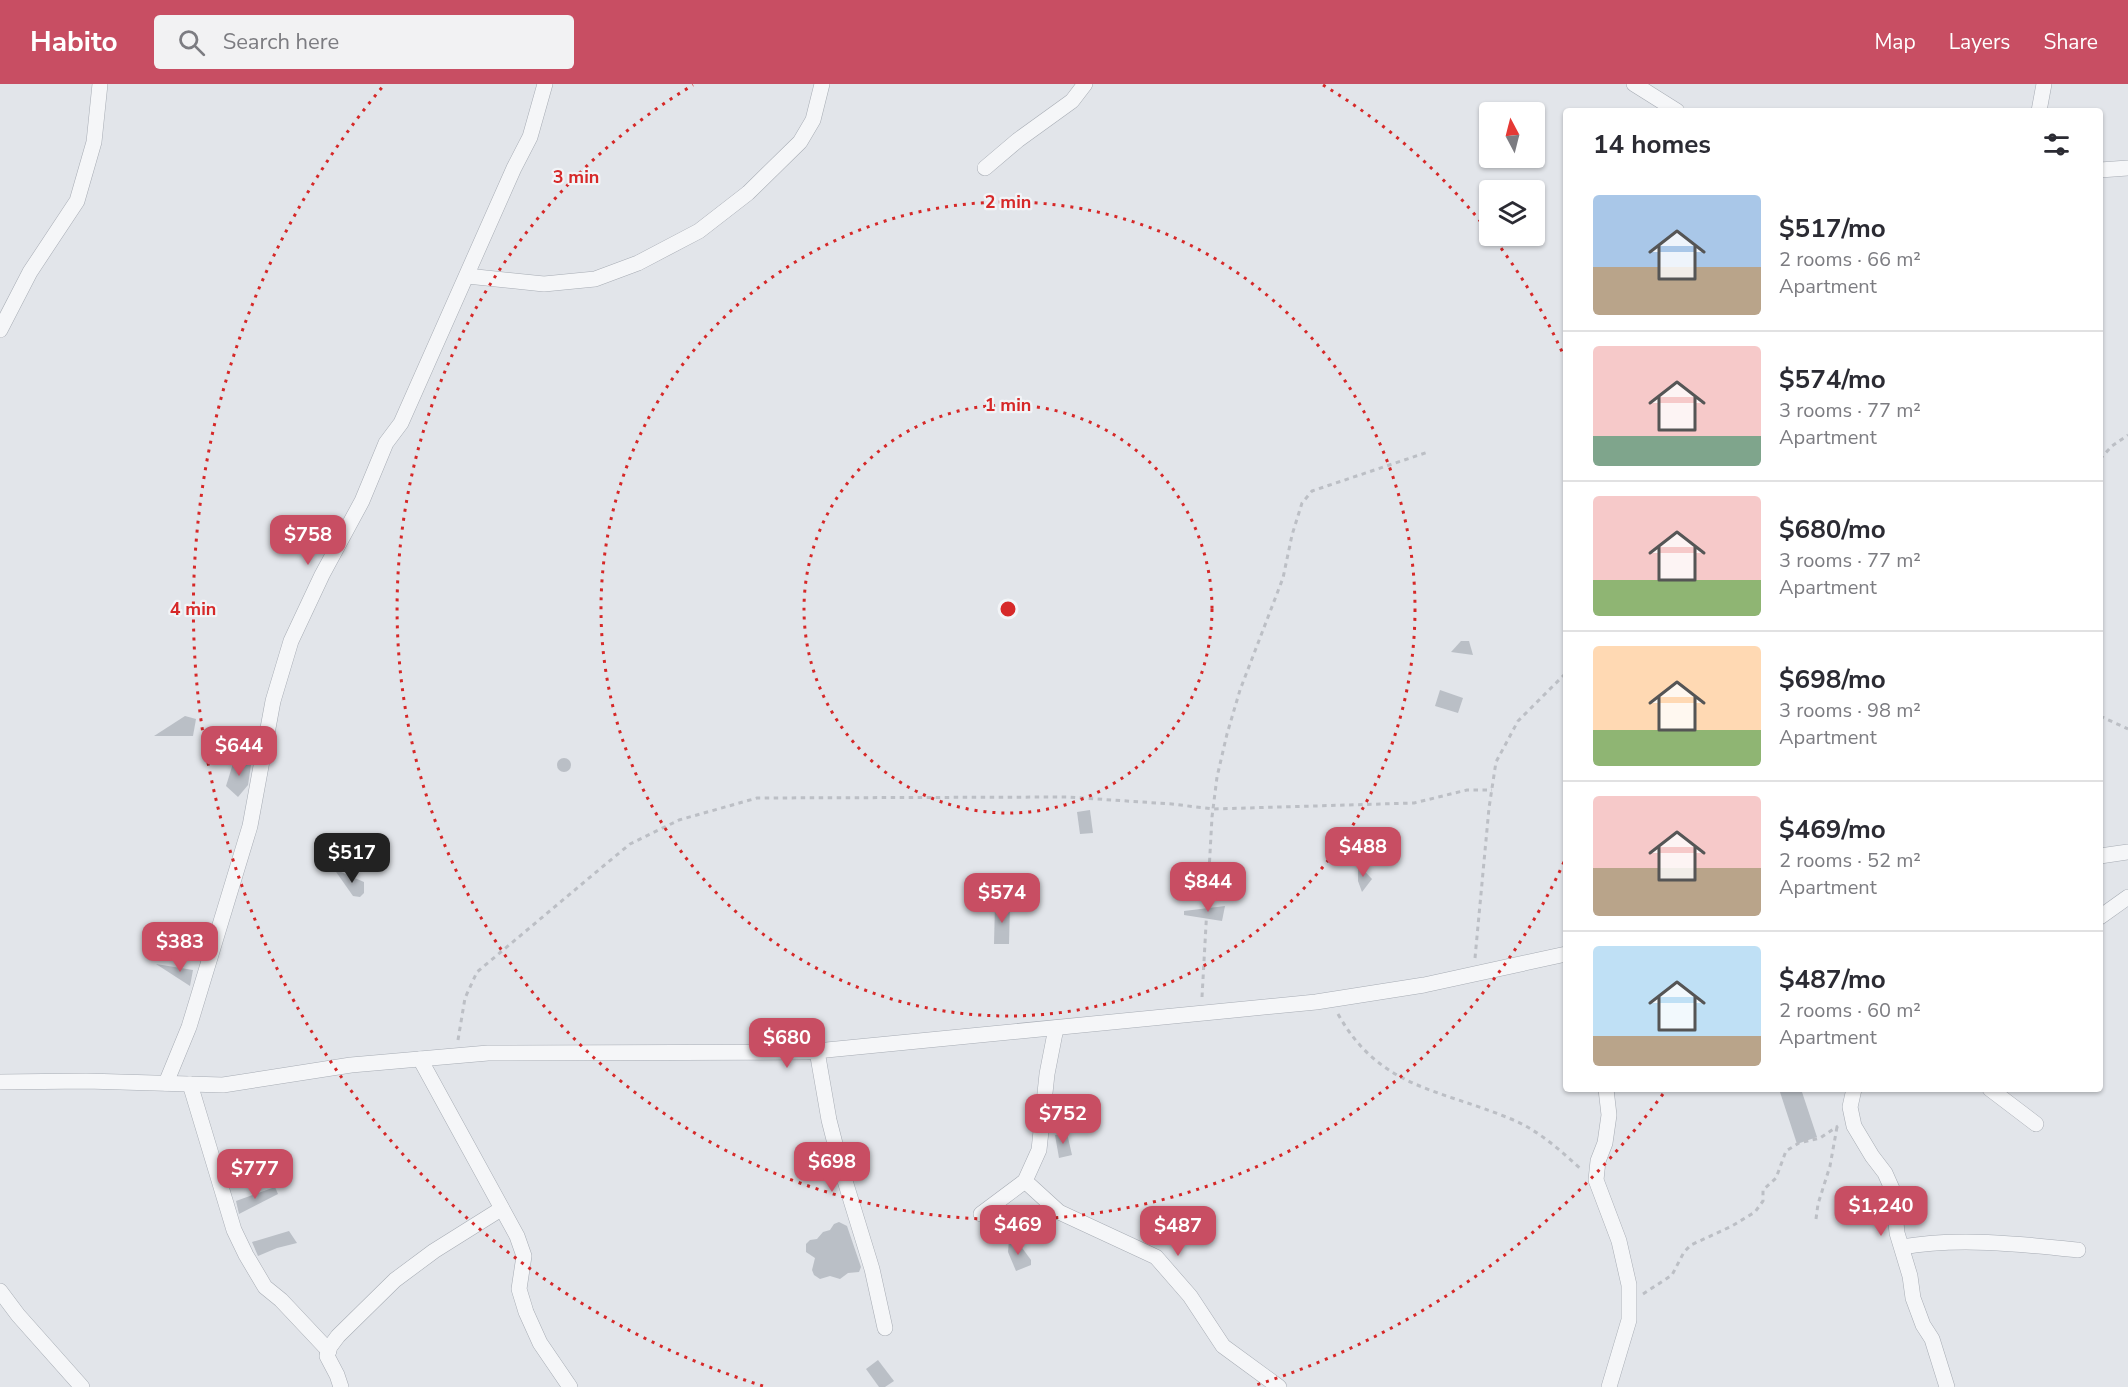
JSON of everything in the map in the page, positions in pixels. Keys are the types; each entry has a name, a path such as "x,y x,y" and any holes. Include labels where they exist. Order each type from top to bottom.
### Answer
{"street":[{"path":"0,330 30,272 77,201 94,142 100,84"},
{"path":"166,1083 189,1027 250,826 273,701 291,641 322,575 362,501 386,443 401,423 514,168 530,137 544,84"},
{"path":"467,276 544,284 595,279 638,263 699,231 748,193 800,142 813,120 822,84"},
{"path":"985,168 1018,140 1072,101 1085,84"},
{"path":"1634,84 1672,108"},
{"path":"2040,108 2044,84"},
{"path":"2103,170 2128,168"},
{"path":"2103,856 2128,852"},
{"path":"2103,915 2128,897"},
{"path":"0,1082 223,1085 351,1065 488,1053 817,1051 1329,1000 1424,986 1563,955"},
{"path":"981,1214 1025,1181 1039,1150 1047,1074 1056,1028"},
{"path":"817,1051 821,1085 832,1130 872,1269 885,1328"},
{"path":"420,1059 517,1236 524,1257 519,1289 526,1312 540,1343 570,1387"},
{"path":"190,1084 234,1230 246,1255 265,1287 281,1300 329,1351"},
{"path":"1606,1092 1609,1115 1596,1180 1619,1241 1629,1285 1629,1320 1609,1387"},
{"path":"1853,1092 1850,1107 1854,1126 1872,1156 1886,1173 1893,1191 1897,1233 1910,1276 1913,1298 1923,1325 1932,1340 1947,1387"},
{"path":"1994,1092 2036,1124"},
{"path":"1025,1181 1059,1212 1156,1257 1190,1296 1223,1346 1279,1387"},
{"path":"341,1387 338,1375 327,1356 338,1336 395,1281 434,1251 501,1209"},
{"path":"1902,1247 1927,1242 2034,1245 2078,1250"},
{"path":"0,1291 18,1315 82,1387"}],"path":[{"path":"2103,456 2128,435"},
{"path":"1201,1014 1213,809 1217,777 1227,734 1260,634 1283,578 1292,535 1302,503 1312,491 1428,453"},
{"path":"1473,974 1496,762 1518,721 1563,676"},
{"path":"2103,717 2128,729"},
{"path":"455,1056 465,998 477,972 630,844 679,820 757,798 1067,797 1213,809 1414,803 1467,790 1492,790"},
{"path":"1329,1000 1360,1047 1383,1068 1422,1087 1510,1119 1536,1132 1580,1169 1599,1190"},
{"path":"1629,1303 1672,1275 1684,1252 1691,1245 1732,1226 1755,1212 1763,1201 1763,1190 1776,1179 1786,1151 1799,1143 1820,1138 1851,1114"},
{"path":"1816,1219 1818,1204 1830,1166 1837,1127"}],"building":[{"path":"1461,641 1469,641 1473,655 1451,652"},
{"path":"1440,690 1463,698 1458,713 1435,706"},
{"path":"185,716 196,719 193,736 154,736"},
{"path":"235,757 251,765 248,785 238,797 226,786"},
{"path":"561,758 567,758 571,765 567,772 561,772 557,768 557,762"},
{"path":"1090,810 1093,833 1080,834 1077,812"},
{"path":"1358,864 1372,879 1362,892 1358,881"},
{"path":"334,869 364,882 364,893 360,897 353,896"},
{"path":"995,904 1010,904 1009,944 994,944"},
{"path":"1225,906 1222,921 1184,915 1184,911"},
{"path":"156,964 193,970 190,986"},
{"path":"1780,1092 1802,1092 1817,1137 1797,1144"},
{"path":"1067,1133 1072,1155 1059,1158 1055,1135"},
{"path":"275,1187 278,1194 239,1214 236,1201"},
{"path":"839,1222 847,1226 861,1267 859,1272 848,1273 840,1279 830,1276 820,1279 814,1275 812,1270 815,1258 806,1252 806,1244 810,1240 817,1239 823,1232 830,1230 834,1224"},
{"path":"289,1231 297,1243 258,1256 252,1242"},
{"path":"1009,1239 1020,1245 1031,1260 1031,1265 1016,1271 1008,1252"},
{"path":"878,1360 894,1381 885,1387 879,1387 866,1369"}]}
